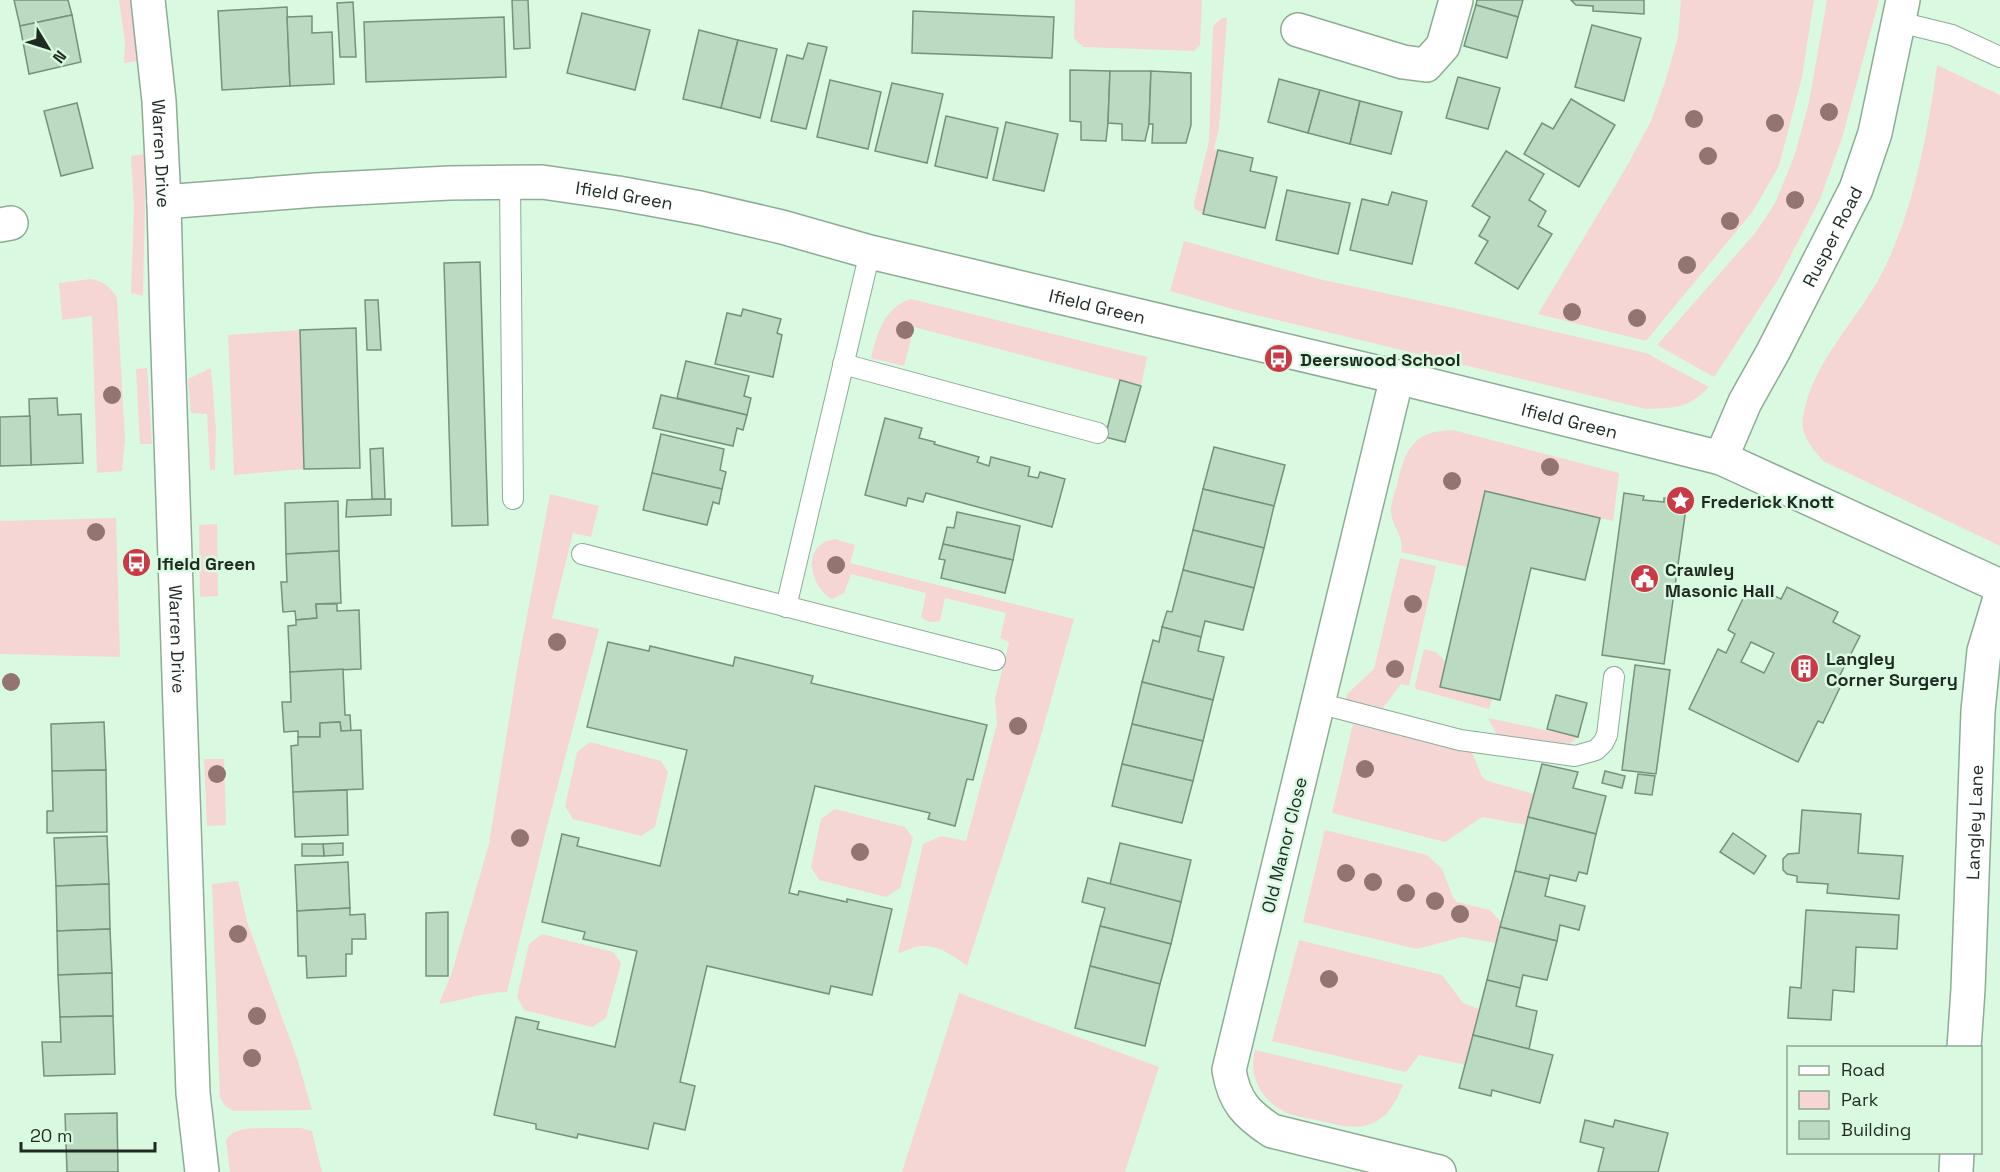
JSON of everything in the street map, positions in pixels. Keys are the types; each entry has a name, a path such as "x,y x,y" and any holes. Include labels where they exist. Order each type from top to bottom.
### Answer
{"street":[{"name":"Warren Drive","path":"148,0 159,101 164,202 193,1094 202,1172"},
{"path":"1298,30 1403,62 1426,65 1443,46 1456,0"},
{"name":"Rusper Road","path":"1721,458 1745,402 1830,243 1856,189 1875,133 1901,11"},
{"name":"Ifield Green","path":"164,202 316,190 449,183 542,182 700,208 782,227 870,252 1397,377 1721,458 2000,586"},
{"name":"Old Manor Close","path":"1397,377 1229,1070 1232,1089 1242,1106 1272,1131 1439,1172"},
{"name":"Langley Lane","path":"1964,1046 1978,711 1984,651 2000,598"},
{"path":"1956,1172 1958,1154"}],"lane":[{"path":"1901,11 2000,57"},
{"path":"510,183 513,499"},
{"path":"786,607 870,252"},
{"path":"843,364 1098,432"},
{"path":"582,554 995,660"},
{"path":"1318,703 1460,740 1575,756 1596,750 1603,744 1607,735 1614,677"}],"green space":[{"path":"119,0 130,0 138,61 124,63 125,42"},
{"path":"1075,0 1202,0 1200,45 1194,51 1083,47 1074,38"},
{"path":"1681,0 1814,0 1802,77 1779,166 1753,211 1646,341 1538,314 1627,166 1651,121 1678,37"},
{"path":"1827,0 1879,0 1842,138 1820,199 1778,280 1714,377 1657,345 1756,232 1775,203 1794,157 1809,102"},
{"path":"1222,18 1227,18 1219,128 1214,149 1218,150 1203,214 1195,209 1194,203 1209,141 1213,26"},
{"path":"1937,65 2000,95 2000,546 1823,461 1803,430 1803,417 1816,377 1826,358 1874,287 1904,221 1924,143"},
{"path":"144,154 143,296 131,293 134,208 131,156"},
{"path":"1184,241 1319,279 1646,353 1709,387 1687,404 1646,409 1236,310 1170,291"},
{"path":"91,279 106,285 117,298 125,440 122,471 97,473 92,316 62,320 59,283"},
{"path":"911,299 1147,357 1141,386 914,327 904,366 871,358 883,322 894,308"},
{"path":"300,330 304,469 234,475 228,335"},
{"path":"147,368 152,444 140,444 136,369"},
{"path":"211,368 216,430 215,470 210,470 207,414 191,413 188,379"},
{"path":"1453,430 1619,473 1613,521 1485,492 1467,567 1401,552 1401,542 1391,509 1404,461 1413,444 1420,438 1439,431"},
{"path":"550,494 599,506 591,537 573,533 552,618 599,629 546,830 507,992 489,993 439,1004 452,972 489,844 518,664"},
{"path":"116,518 120,657 0,654 0,521"},
{"path":"217,524 218,596 200,597 199,525"},
{"path":"835,539 855,545 850,563 1074,619 1038,746 967,966 952,955 934,947 919,946 898,953 923,844 942,836 966,841 997,724 995,699 1009,642 1000,638 1006,613 945,598 940,621 929,622 921,617 926,593 851,574 844,593 832,599 820,589 812,565 816,550 825,542"},
{"path":"1400,558 1436,566 1409,686 1401,684 1383,708 1346,700 1347,694 1374,669"},
{"path":"1424,649 1436,652 1445,661 1440,687 1492,699 1489,709 1416,689"},
{"path":"1488,718 1578,737 1570,744 1497,735"},
{"path":"1353,724 1472,752 1482,777 1488,781 1534,794 1526,825 1482,817 1445,842 1332,813"},
{"path":"590,742 661,761 668,772 655,827 641,836 573,819 565,806 577,752"},
{"path":"204,759 224,759 226,825 207,826"},
{"path":"835,809 905,827 913,838 900,888 886,897 819,880 811,867 821,819"},
{"path":"1325,830 1427,855 1442,869 1457,902 1490,910 1501,922 1496,943 1462,937 1417,949 1303,922"},
{"path":"238,881 247,922 297,1058 312,1110 234,1111 225,1106 220,1097 212,884"},
{"path":"542,934 613,952 621,963 606,1018 592,1027 524,1010 517,997 529,944"},
{"path":"1299,940 1442,975 1463,1003 1479,1009 1466,1065 1419,1055 1406,1072 1272,1041"},
{"path":"959,993 1159,1067 1125,1172 902,1172"},
{"path":"1255,1050 1403,1085 1388,1112 1366,1126 1343,1126 1298,1116 1277,1107 1263,1094 1253,1069"},
{"path":"301,1128 312,1131 322,1172 230,1172 226,1140 234,1132 250,1129"}],"building":[{"path":"14,0 68,0 72,15 20,26"},
{"path":"512,0 528,0 530,48 514,49"},
{"path":"1477,0 1523,0 1518,17 1476,5"},
{"path":"1571,0 1644,0 1644,14 1593,11 1593,6 1576,5"},
{"path":"353,2 356,57 340,57 337,3"},
{"path":"1476,5 1518,17 1507,58 1464,46"},
{"path":"287,7 290,86 222,90 218,11"},
{"path":"913,11 1054,17 1052,58 912,53"},
{"path":"582,13 650,30 635,90 567,73"},
{"path":"72,15 81,62 29,74 20,26"},
{"path":"312,16 312,33 332,32 334,84 290,86 287,17"},
{"path":"504,17 506,77 366,82 364,22"},
{"path":"1592,25 1641,38 1624,101 1575,87"},
{"path":"699,30 738,40 721,108 683,99"},
{"path":"738,40 777,49 760,118 721,108"},
{"path":"808,43 827,47 806,129 771,121 787,55 803,59"},
{"path":"1070,70 1110,71 1106,141 1081,140 1081,122 1070,121"},
{"path":"1110,71 1151,71 1149,124 1145,141 1122,140 1122,124 1108,123"},
{"path":"1151,71 1191,73 1191,125 1186,143 1152,143 1153,124 1149,124"},
{"path":"1458,77 1500,88 1488,129 1446,118"},
{"path":"1279,79 1320,90 1308,133 1268,122"},
{"path":"830,80 881,92 868,149 817,137"},
{"path":"892,83 943,94 927,163 875,151"},
{"path":"1320,90 1360,101 1350,144 1308,133"},
{"path":"1571,99 1615,125 1579,187 1524,154 1542,123 1553,129"},
{"path":"1360,101 1402,112 1391,154 1350,144"},
{"path":"77,103 93,168 61,176 44,111"},
{"path":"946,116 998,128 987,178 935,166"},
{"path":"1006,122 1058,134 1044,191 993,180"},
{"path":"1218,150 1253,158 1250,171 1277,177 1265,228 1203,214"},
{"path":"1506,151 1544,174 1529,200 1546,211 1538,226 1552,234 1518,289 1475,263 1488,241 1479,236 1490,217 1472,206"},
{"path":"1287,190 1350,203 1338,254 1276,240"},
{"path":"1392,192 1427,201 1412,264 1350,250 1362,199 1388,205"},
{"path":"480,262 488,525 452,526 444,263"},
{"path":"365,300 378,300 381,350 367,350"},
{"path":"743,309 781,319 777,333 782,335 773,377 715,364 727,313 741,316"},
{"path":"356,328 360,468 304,469 300,330"},
{"path":"686,361 749,376 744,396 751,398 747,415 677,398"},
{"path":"1120,380 1141,386 1125,442 1105,437"},
{"path":"661,395 747,415 743,430 737,428 733,446 653,428"},
{"path":"57,398 58,415 81,414 83,463 31,465 29,399"},
{"path":"30,416 31,465 0,466 0,417"},
{"path":"885,418 922,428 919,438 979,457 977,462 989,466 991,457 1030,467 1028,476 1038,478 1040,472 1065,479 1052,527 926,493 923,502 908,498 906,506 865,495"},
{"path":"661,434 724,449 720,470 726,472 722,489 652,473"},
{"path":"1214,447 1285,465 1274,506 1203,489"},
{"path":"383,448 385,499 372,499 370,449"},
{"path":"652,473 722,489 719,504 713,502 707,525 643,510"},
{"path":"1203,489 1274,506 1264,548 1193,530"},
{"path":"1485,491 1600,518 1585,580 1531,568 1500,700 1440,687"},
{"name":"Crawley Masonic Hall","path":"1624,493 1644,496 1643,500 1664,502 1664,498 1687,501 1664,664 1602,655"},
{"path":"391,499 391,515 346,517 347,500"},
{"path":"338,501 339,551 286,554 285,503"},
{"path":"957,512 1020,526 1013,560 943,544 947,527 954,528"},
{"path":"1193,530 1264,548 1254,588 1183,570"},
{"path":"943,544 1013,560 1005,593 941,578 945,560 939,559"},
{"path":"339,551 341,603 316,604 317,618 296,620 295,611 283,612 281,582 287,582 286,554"},
{"path":"1183,570 1254,588 1243,630 1205,621 1201,637 1162,627 1167,611 1172,612"},
{"name":"Langley Corner Surgery","path":"1750,584 1781,599 1787,587 1838,612 1833,622 1860,636 1840,675 1845,677 1823,723 1818,721 1798,762 1689,709 1718,649 1726,653 1735,634 1728,630","holes":["1751,642 1774,653 1764,673 1741,662"]},
{"path":"316,604 337,604 337,611 359,610 361,669 290,672 288,626 296,625 296,620 317,618"},
{"path":"1162,627 1201,637 1198,651 1224,657 1213,700 1142,682 1153,640 1159,642"},
{"path":"608,642 649,651 650,646 733,666 735,657 813,676 811,683 987,725 973,780 967,779 955,826 928,819 930,813 815,786 789,893 798,895 799,891 892,909 872,995 831,986 829,994 707,966 680,1082 695,1086 685,1130 654,1123 648,1149 578,1134 577,1138 536,1129 536,1124 494,1115 516,1017 539,1022 537,1029 615,1047 637,951 583,939 585,932 542,922 562,834 579,838 577,846 660,866 687,750 587,727"},
{"path":"1635,665 1670,670 1656,774 1622,770"},
{"path":"343,669 345,715 350,715 351,731 341,731 340,722 320,723 320,737 298,737 298,731 284,732 282,702 291,702 290,672"},
{"path":"1142,682 1213,700 1203,741 1132,724"},
{"path":"1556,695 1587,703 1578,737 1547,729"},
{"path":"104,722 106,770 52,771 51,724"},
{"path":"340,722 341,731 361,730 363,789 293,792 291,746 298,745 298,737 320,737 320,723"},
{"path":"1132,724 1203,741 1193,781 1122,764"},
{"path":"1122,764 1193,781 1182,823 1112,806"},
{"path":"1542,764 1578,772 1573,788 1606,796 1596,834 1528,817"},
{"path":"106,770 107,832 47,833 47,811 53,811 52,771"},
{"path":"1605,771 1625,776 1622,788 1602,783"},
{"path":"1638,774 1655,776 1652,795 1635,793"},
{"path":"347,790 348,835 295,837 293,792"},
{"path":"1802,810 1861,814 1858,853 1903,856 1899,899 1827,893 1828,884 1797,882 1797,876 1787,874 1783,870 1783,859 1788,854 1799,853"},
{"path":"1528,817 1596,834 1587,874 1579,872 1576,881 1550,875 1549,879 1515,871"},
{"path":"1733,833 1766,856 1754,874 1720,852"},
{"path":"107,836 109,884 56,886 54,838"},
{"path":"343,843 343,855 324,856 323,844"},
{"path":"1120,843 1191,860 1181,902 1110,884"},
{"path":"302,844 323,844 324,856 302,856"},
{"path":"348,862 350,908 297,911 295,865"},
{"path":"1515,871 1549,879 1545,896 1585,906 1579,930 1560,925 1557,941 1500,927"},
{"path":"1088,878 1181,902 1171,944 1100,926 1105,908 1082,902"},
{"path":"109,884 110,929 57,931 56,886"},
{"path":"350,908 350,915 365,914 366,939 352,939 352,954 346,954 346,976 307,978 306,956 298,956 297,911"},
{"path":"1806,910 1899,915 1897,949 1856,947 1854,992 1833,990 1831,1020 1788,1018 1790,987 1801,988"},
{"path":"448,912 448,976 426,976 426,913"},
{"path":"1100,926 1171,944 1160,984 1090,966"},
{"path":"1500,927 1557,941 1547,980 1523,975 1520,988 1487,980"},
{"path":"110,929 112,973 58,975 57,931"},
{"path":"1090,966 1160,984 1145,1046 1075,1028"},
{"path":"112,973 113,1016 60,1017 58,975"},
{"path":"1487,980 1520,988 1516,1006 1537,1011 1529,1049 1473,1035"},
{"path":"113,1016 115,1074 44,1076 42,1042 61,1042 60,1017"},
{"path":"1473,1035 1553,1055 1540,1103 1492,1090 1491,1096 1459,1088"},
{"path":"117,1113 118,1172 67,1172 65,1114"},
{"path":"1585,1120 1613,1127 1615,1120 1668,1133 1658,1172 1598,1172 1604,1148 1580,1142"}],"place":[{"name":"Deerswood School","path":"1279,359"},
{"name":"Frederick Knott","path":"1680,501"},
{"name":"Ifield Green","path":"136,563"},
{"name":"Crawley Masonic Hall","path":"1644,579"},
{"name":"Langley Corner Surgery","path":"1805,668"}]}
